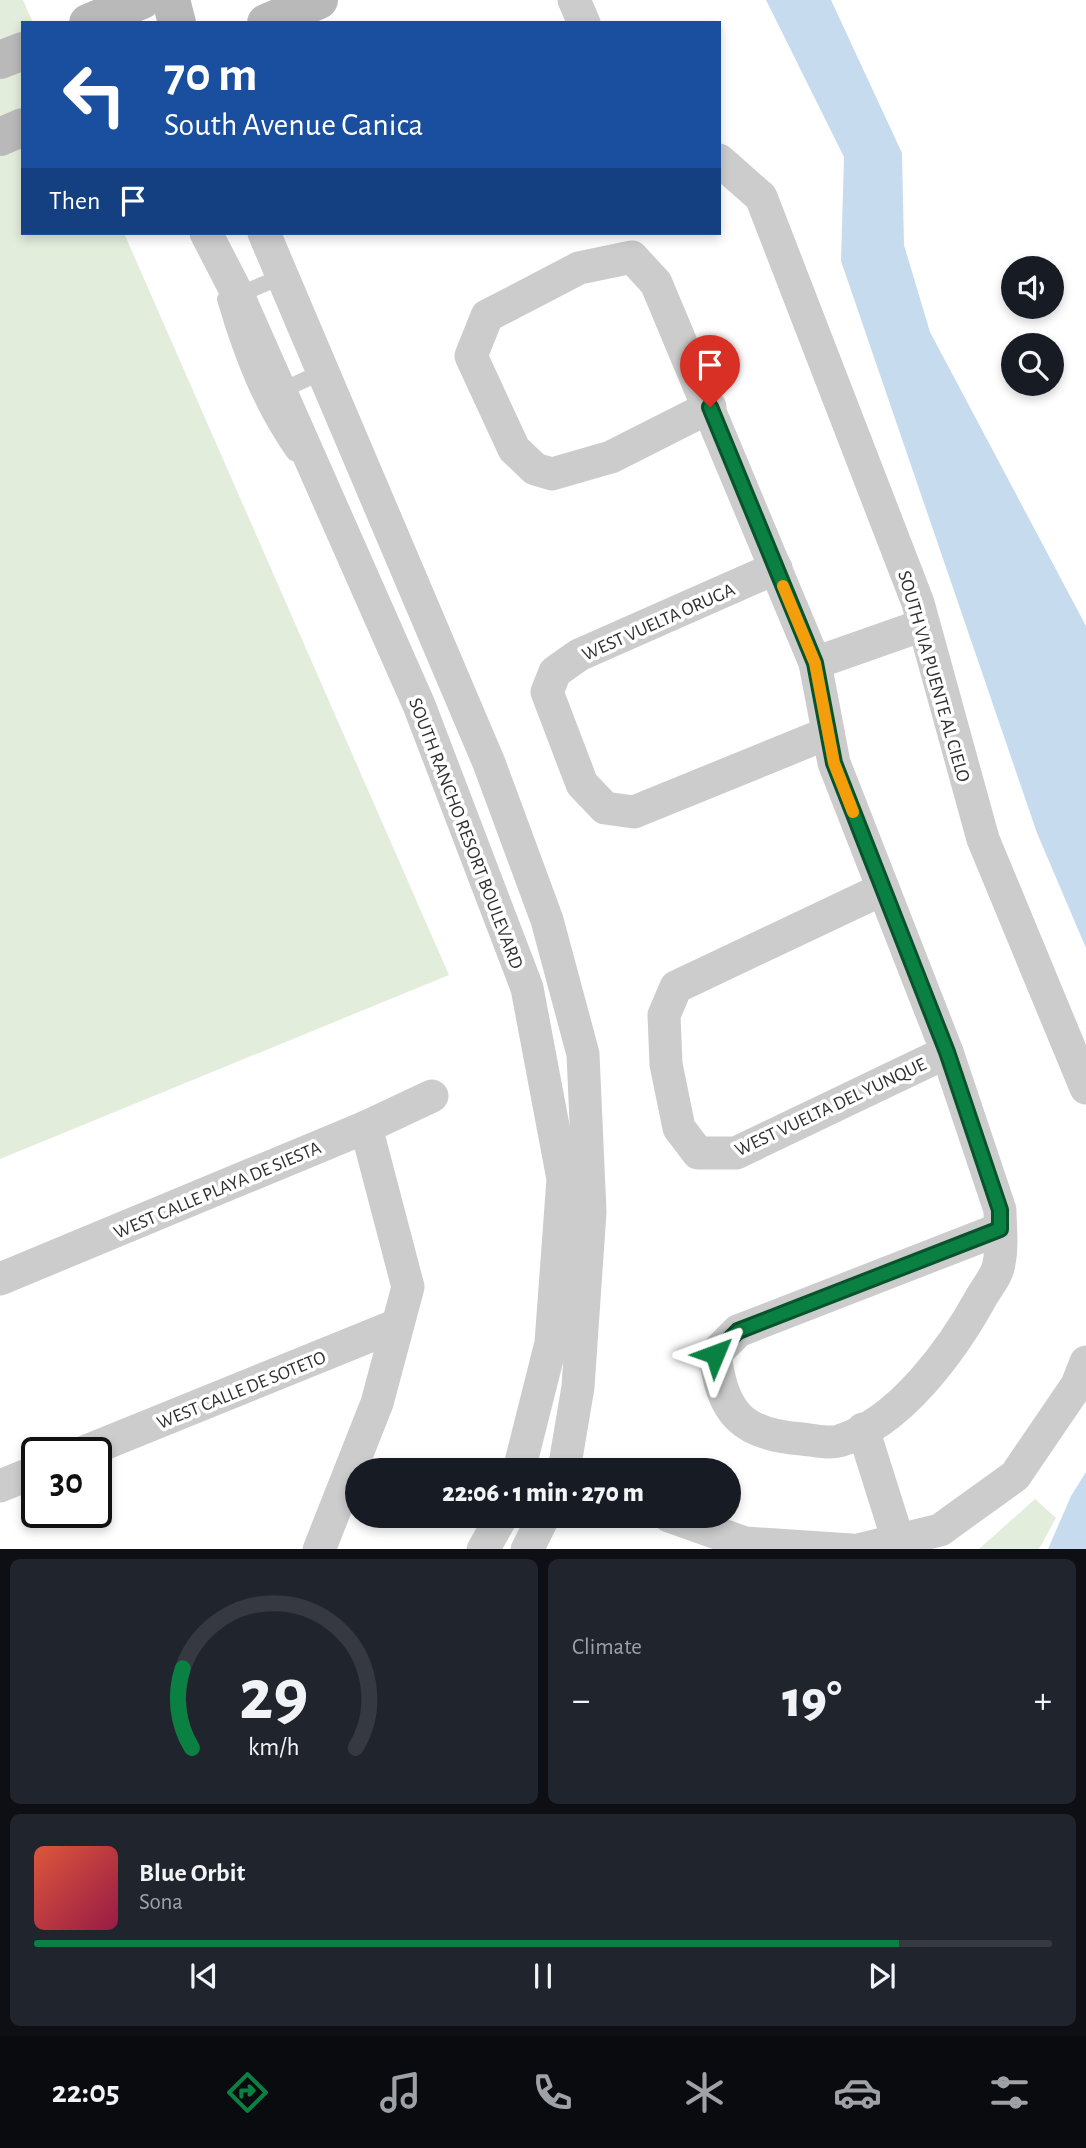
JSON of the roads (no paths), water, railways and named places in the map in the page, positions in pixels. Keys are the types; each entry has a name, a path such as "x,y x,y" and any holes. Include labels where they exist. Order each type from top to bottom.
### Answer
{"main road":[{"path":"95,16 142,0"},
{"path":"170,0 176,21"},
{"path":"271,21 319,0"},
{"path":"0,60 21,52"},
{"path":"0,137 21,128"}],"street":[{"path":"574,0 583,21"},
{"name":"SOUTH VIA PUENTE AL CIELO","path":"721,162 761,197 918,603 983,839 1086,1088"},
{"name":"SOUTH RANCHO RESORT BOULEVARD","path":"207,235 238,295 278,392 419,705 527,988 563,1179 551,1343 529,1458"},
{"name":"SOUTH RANCHO RESORT BOULEVARD","path":"265,235 489,763 547,920 583,1054 590,1212 578,1387 566,1458"},
{"path":"710,407 611,457 552,474 535,469 514,449 471,356 487,316 579,268 632,257 656,283 710,407 815,663 834,763 947,1052 1000,1210 1000,1229 999,1265 961,1334 914,1391 877,1422 838,1441 779,1438 737,1419 719,1389 715,1354 738,1331 1000,1229"},
{"name":"WEST VUELTA ORUGA","path":"776,568 579,655 555,672 547,692 582,784 605,808 615,810 634,812 828,733"},
{"path":"815,663 923,625"},
{"name":"WEST VUELTA DEL YUNQUE","path":"883,889 676,987 664,1015 666,1064 679,1128 698,1153 736,1153 947,1052"},
{"name":"WEST CALLE PLAYA DE SIESTA","path":"0,1279 366,1127 432,1096"},
{"path":"319,1549 377,1403 408,1287 366,1127"},
{"name":"WEST CALLE DE SOTETO","path":"112,1441 397,1325"},
{"path":"858,1549 940,1530 1015,1476 1077,1385 1086,1362"},
{"path":"863,1429 898,1540"},
{"path":"0,1486 21,1478"},
{"path":"483,1549 495,1528"},
{"path":"527,1549 538,1528"},
{"path":"703,1528 745,1543 851,1549"}],"lane":[{"path":"207,235 239,349 272,422 328,502"},
{"path":"238,295 283,275"},
{"path":"278,392 324,371"}],"water":[{"path":"766,0 831,0 902,153 904,245 930,332 1086,626 1086,948 1037,833 841,261 844,157"},
{"path":"1086,1472 1086,1549 1048,1549 1071,1496"}]}
